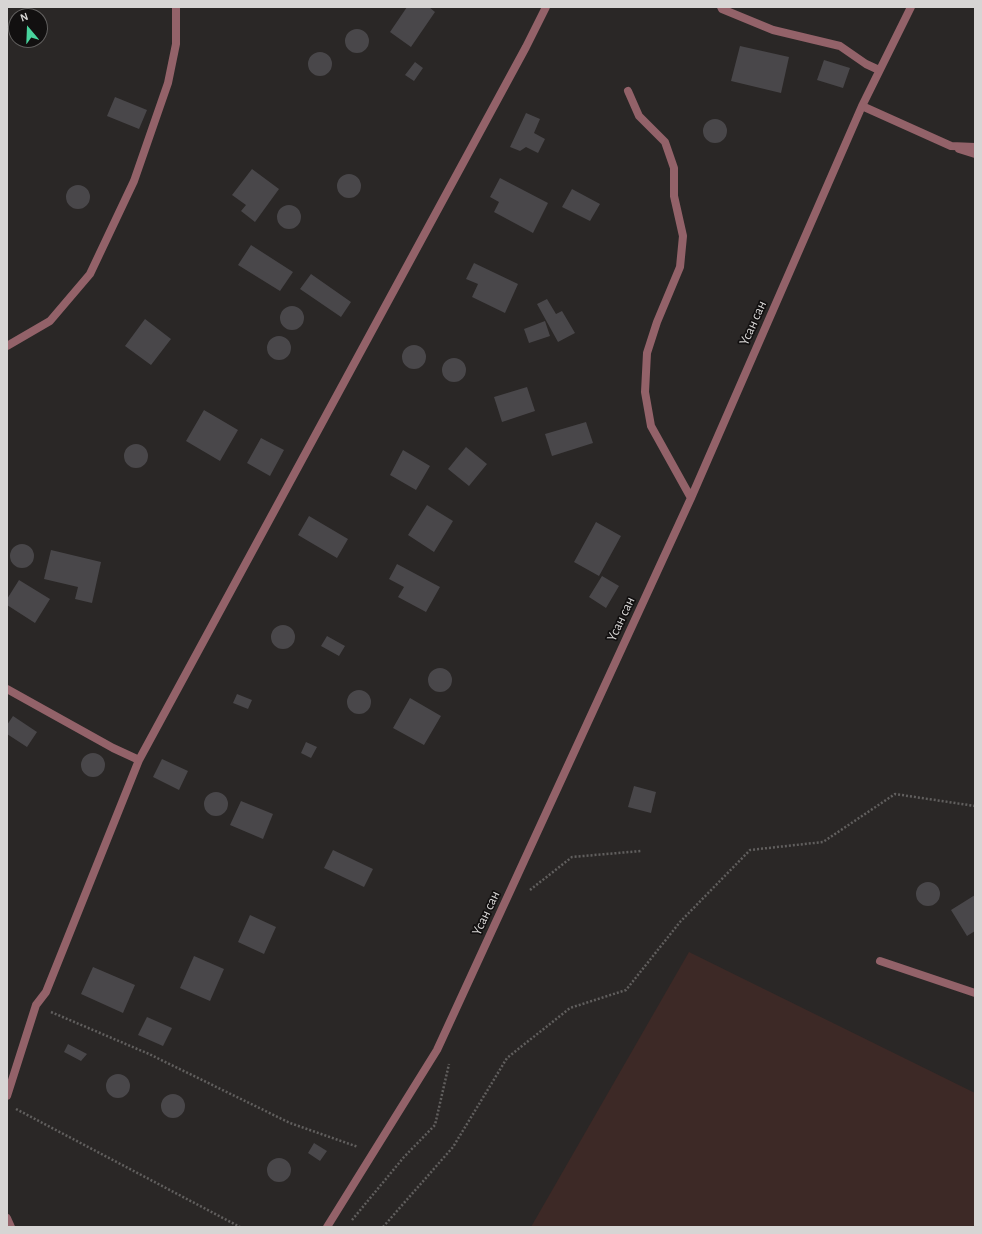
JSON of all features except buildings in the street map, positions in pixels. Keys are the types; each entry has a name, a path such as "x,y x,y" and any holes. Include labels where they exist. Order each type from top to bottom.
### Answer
{"street":[{"path":"7,346 50,321 90,274 134,181 168,83 176,44 176,7"},
{"path":"7,1096 36,1005 46,992 139,760 546,7"},
{"path":"721,7 722,9 773,30 840,46 866,64 879,70"},
{"name":"Үсан сан","path":"327,1227 437,1050 691,498 862,106 910,7"},
{"path":"628,92 638,116 665,142 674,168 674,196 683,236 680,267 656,322 647,354 645,392 651,426 691,498"},
{"path":"862,106 951,146 975,154"},
{"path":"951,146 975,147"},
{"path":"7,689 113,748 139,760"},
{"path":"880,961 975,994"},
{"path":"7,1218 10,1227"}],"path":[{"path":"383,1227 453,1147 507,1058 570,1008 626,990 680,922 750,850 823,842 895,794 975,806"},
{"path":"526,892 572,856 641,851"},
{"path":"36,1005 149,1054 290,1123 373,1153"},
{"path":"348,1224 404,1157 435,1125 449,1061 437,1050"},
{"path":"14,1107 240,1227"}],"shaded area":[{"path":"689,952 975,1093 975,1227 531,1227"}]}
